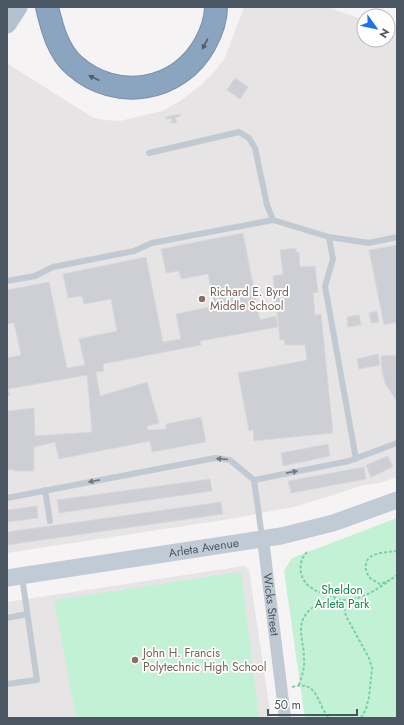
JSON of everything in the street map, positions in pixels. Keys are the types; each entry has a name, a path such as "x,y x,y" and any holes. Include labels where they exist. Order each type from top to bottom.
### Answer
{"highway":[{"path":"47,7 51,27 61,49 74,66 92,78 115,86 133,88 151,86 170,79 185,70 200,53 212,32 216,7"}],"main road":[{"path":"7,24 18,7"},
{"name":"Arleta Avenue","path":"15,577 263,539 333,523 397,500"}],"street":[{"name":"Wicks Street","path":"263,539 285,718"}],"lane":[{"path":"149,153 239,132 248,138 255,148 266,205 273,220"},
{"path":"7,281 35,276 53,267 134,251 152,243 273,220 329,237 369,243 397,237"},
{"path":"329,237 333,259 325,286 356,459"},
{"path":"254,480 349,461 397,443"},
{"path":"7,498 215,458 230,460 254,480 263,539"},
{"path":"45,490 50,521"},
{"path":"7,684 37,680 28,614 15,577"},
{"path":"7,618 28,614"}],"path":[{"path":"390,580 380,584 372,580 367,574 365,567 368,560 373,555 397,551"},
{"path":"307,552 303,556 300,566 302,578 309,587 322,594 340,600 343,604 346,616 369,658 372,668 369,697 366,709 361,718"},
{"path":"329,718 319,703 315,692 310,687 299,685 304,672 301,631 302,619 308,610 317,605 332,600 348,600 371,592 397,575"}],"shaded area":[{"name":"Richard E. Byrd Middle School","path":"244,7 327,7 356,17 356,48 396,48 397,31 397,477 380,483 364,485 298,506 230,519 7,553 7,65 8,64 92,117 104,120 120,121 162,111 180,101 200,86 225,58"},
{"name":"John H. Francis Polytechnic High School","path":"244,566 249,570 271,718 7,718 7,602"}],"green space":[{"name":"Sheldon Arleta Park","path":"397,518 397,718 305,718 284,571 292,558"},
{"name":"John H. Francis Polytechnic High School","path":"241,572 259,718 76,718 54,600"}],"building":[{"path":"235,78 248,87 240,99 227,90"},
{"path":"180,114 180,116 175,118 177,123 171,123 172,118 166,119 166,117"},
{"path":"243,233 260,320 276,316 278,327 200,341 201,345 103,364 104,371 96,372 100,396 147,382 159,423 147,426 148,430 166,429 166,424 201,417 206,442 152,452 150,441 59,459 55,442 34,447 34,471 14,471 14,469 7,470 7,411 34,408 35,436 92,432 87,375 8,389 10,395 7,396 7,358 21,355 14,323 7,324 7,290 49,282 67,368 85,365 79,339 117,331 111,299 84,304 82,296 68,298 63,274 146,257 163,342 181,339 176,314 214,306 208,274 181,279 179,271 166,273 161,249"},
{"path":"397,245 397,322 384,325 369,250"},
{"path":"296,248 296,252 299,252 300,267 315,266 318,292 313,293 315,315 321,314 333,433 254,441 253,430 249,431 238,373 307,360 305,345 285,345 284,340 280,340 273,276 283,274 280,250"},
{"path":"377,311 379,322 371,323 369,313"},
{"path":"359,315 361,325 348,327 347,317"},
{"path":"378,354 380,365 359,369 357,359"},
{"path":"397,355 397,402 385,383 381,356"},
{"path":"328,444 330,456 283,466 281,453"},
{"path":"388,456 393,467 371,477 366,465"},
{"path":"364,467 366,479 291,493 288,481"},
{"path":"210,479 212,491 59,513 57,500"},
{"path":"221,502 223,514 7,545 7,532"},
{"path":"37,506 38,518 7,522 7,510"}],"place":[{"name":"Richard E. Byrd Middle School","path":"202,299"},
{"name":"John H. Francis Polytechnic High School","path":"135,660"}]}
